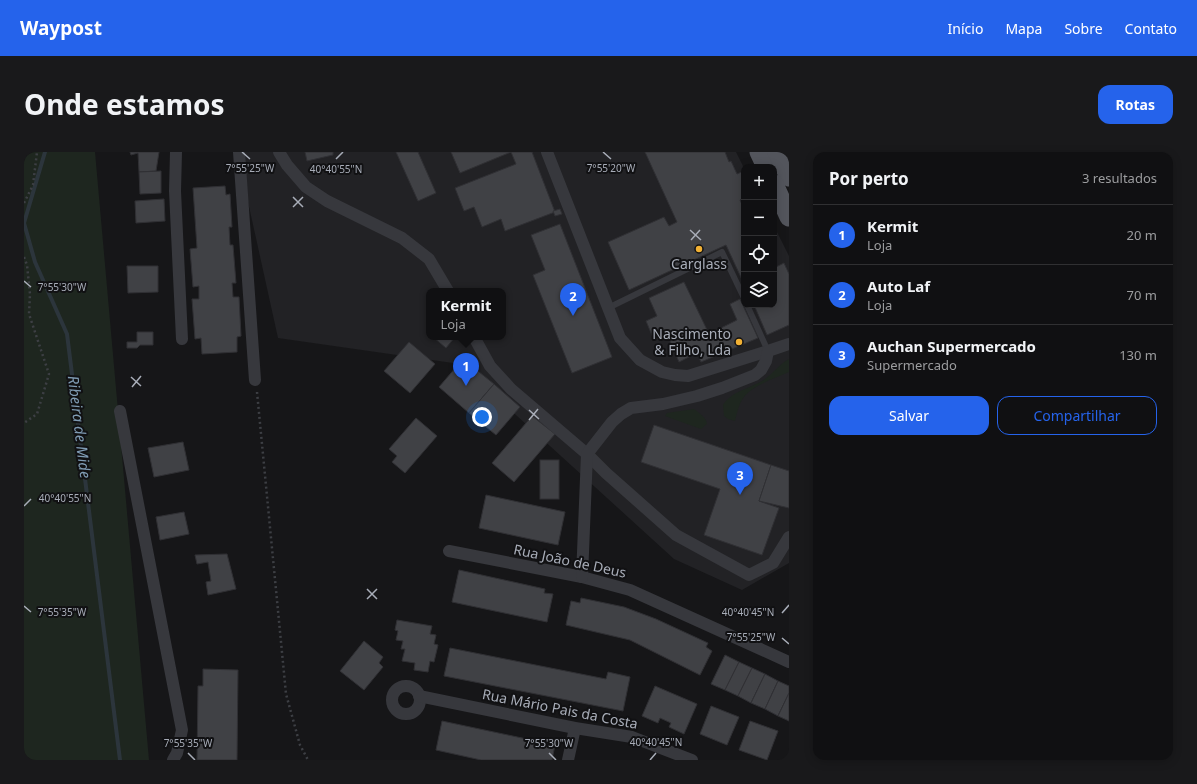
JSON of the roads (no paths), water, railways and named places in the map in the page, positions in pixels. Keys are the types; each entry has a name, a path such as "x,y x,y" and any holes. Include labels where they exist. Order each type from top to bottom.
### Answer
{"main road":[{"path":"759,152 765,164"},
{"path":"777,152 789,177"},
{"path":"777,191 789,217"}],"street":[{"path":"176,152 175,191 182,338"},
{"path":"239,152 255,380"},
{"path":"279,152 286,165 306,187 327,201 402,238 429,259 446,288"},
{"path":"547,152 620,338 640,360 662,372 688,376 768,352 789,344"},
{"path":"476,340 490,366 510,389 587,454 606,473 676,535 749,574 773,563 789,537"},
{"path":"582,577 587,454 612,422 631,408 662,404 698,396 747,379 761,370 766,361 768,352"},
{"path":"120,411 182,730 177,753 173,760"},
{"name":"Rua João de Deus","path":"449,551 582,577 630,590 789,662"},
{"name":"Rua Mário Pais da Costa","path":"419,696 575,728 632,737 692,760"},
{"path":"568,760 575,728"}],"lane":[{"path":"608,308 722,252 741,292"},
{"path":"748,308 768,352"}],"waterway":[{"name":"Ribeira de Mide","path":"45,152 24,223 35,262 67,334 120,760"}],"place":[{"name":"Carglass","path":"699,249"},
{"name":"Auto Laf","path":"573,316"},
{"name":"Nascimento & Filho, Lda","path":"739,342"},
{"name":"Kermit","path":"466,386"},
{"name":"Auchan Supermercado","path":"740,495"}]}
